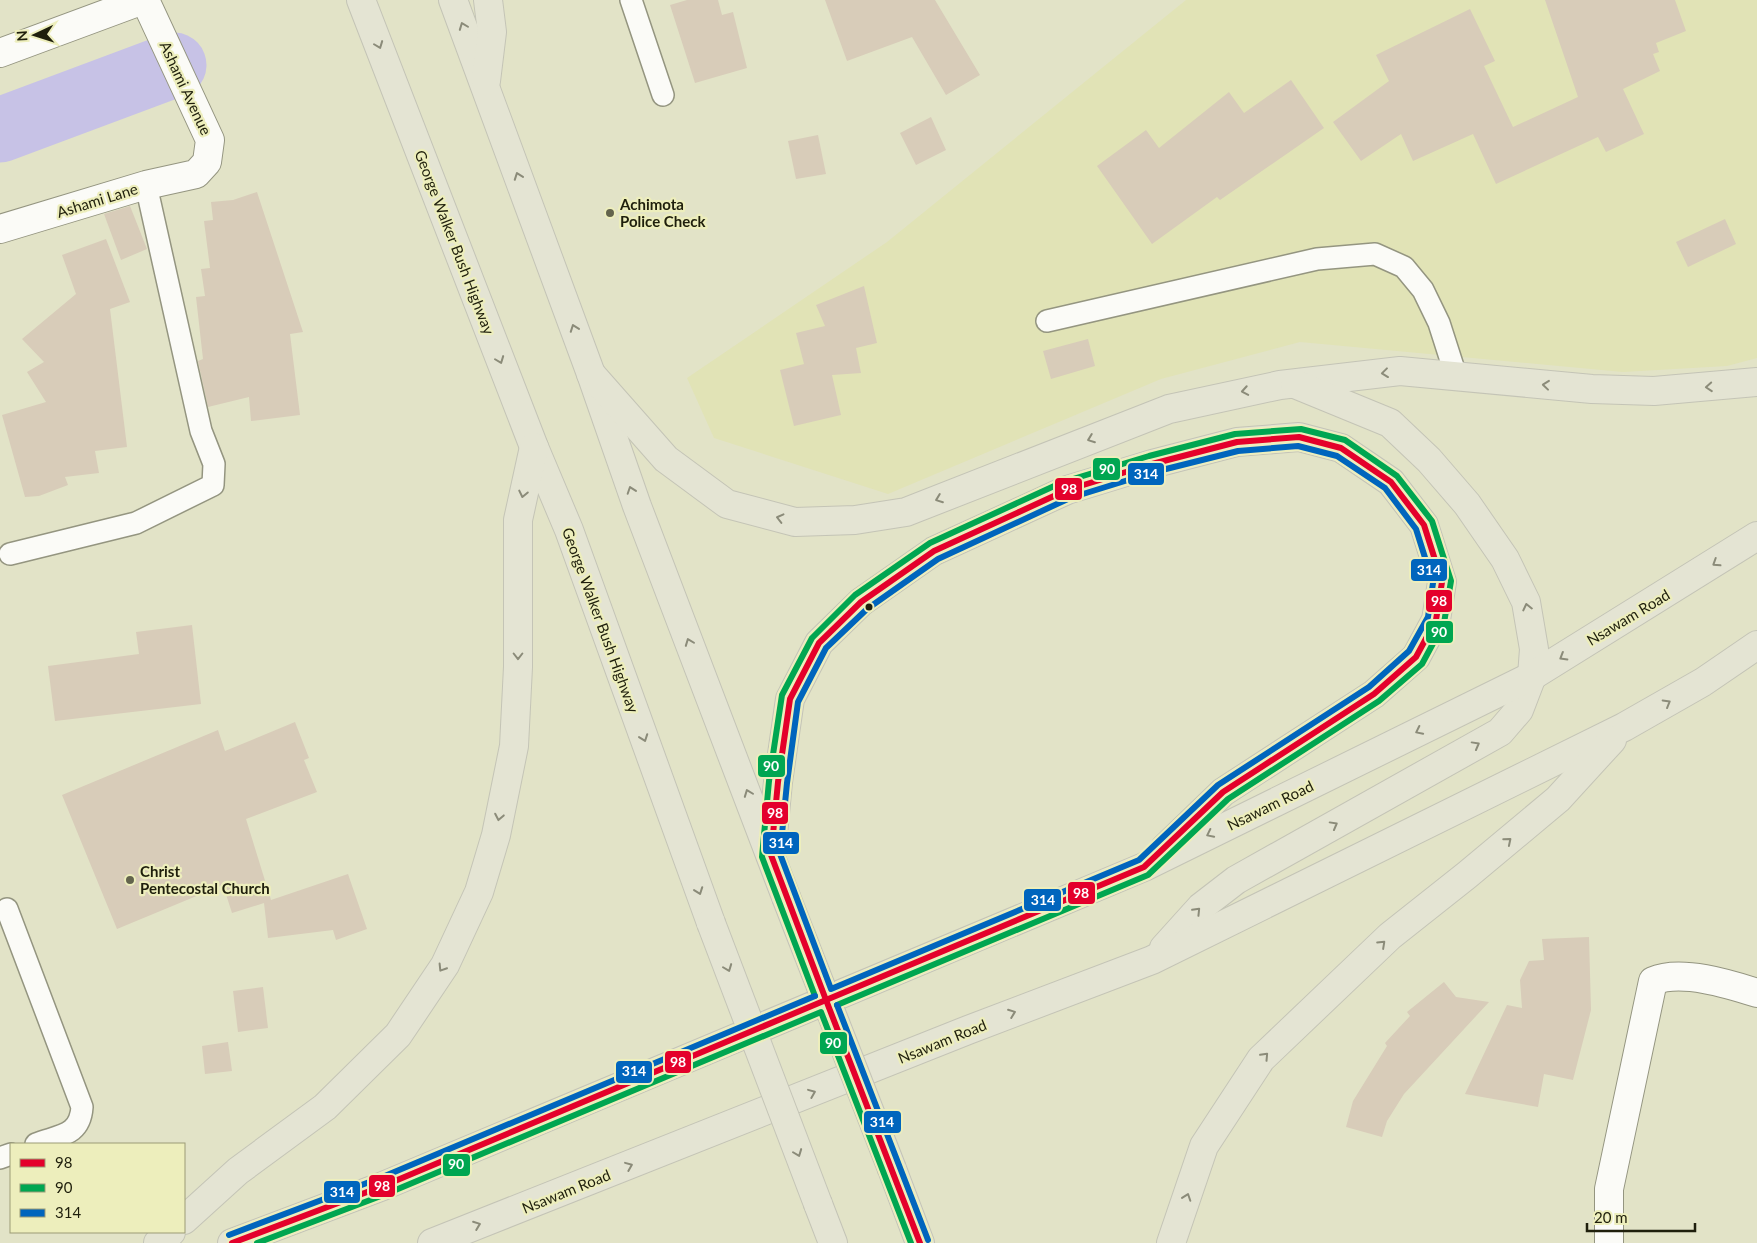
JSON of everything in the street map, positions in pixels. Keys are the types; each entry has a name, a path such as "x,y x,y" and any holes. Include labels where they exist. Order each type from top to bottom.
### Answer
{"highway":[{"name":"George Walker Bush Highway","path":"361,0 534,447 569,530 711,923 833,1243"},
{"path":"453,0 591,374 637,506 920,1243"},
{"path":"485,85 492,32 488,0"},
{"path":"591,374 666,459 727,504 795,522 855,520 906,512 1169,409 1237,393 1293,384 1400,371 1592,389 1645,390 1757,382"},
{"path":"1152,960 1201,907 1236,880 1500,732 1519,710 1532,676 1534,648 1526,602 1505,559 1468,504 1429,460 1390,423 1293,384"},
{"path":"772,855 778,782 790,699 819,643 861,602 934,551 1067,490 1152,464 1237,442 1299,437 1341,448 1392,482 1424,525 1442,582 1436,620 1416,657 1374,694 1223,792 1144,867"},
{"path":"185,1219 238,1171 325,1107 398,1035 445,965 479,892 496,835 514,746 518,667 518,520 534,447"},
{"name":"Nsawam Road","path":"232,1243 255,1238 383,1186 1144,867 1532,676 1757,536"},
{"name":"Nsawam Road","path":"432,1243 959,1034 1152,960 1624,727 1703,682 1757,645"},
{"path":"1171,1243 1204,1146 1261,1059 1390,936 1467,875 1558,798 1624,727"},
{"path":"158,1243 170,1233"}],"street":[{"path":"0,53 144,0"},
{"name":"Ashami Avenue","path":"144,0 210,140 207,162 196,174"},
{"name":"Ashami Lane","path":"0,229 146,186 196,174"},
{"path":"1609,1243 1609,1189 1653,981 1673,977 1722,982 1757,993"}],"lane":[{"path":"631,0 664,95"},
{"path":"10,554 136,523 213,485 214,464 201,431 146,186"},
{"path":"1047,321 1317,259 1376,254 1404,267 1423,290 1439,323 1456,376"},
{"path":"7,909 82,1107 81,1120 75,1130 39,1143"}],"shaded area":[{"path":"1186,0 1757,0 1757,358 1727,366 1623,372 1300,342 1161,379 888,494 714,438 687,378 887,242"}],"building":[{"path":"687,0 718,0 722,15 733,12 747,68 695,83 670,5"},
{"path":"825,0 935,0 980,75 946,95 912,37 847,61"},
{"path":"1545,0 1675,0 1686,31 1656,43 1659,52 1653,54 1660,71 1623,89 1644,134 1606,152 1598,137 1496,184 1473,134 1413,161 1401,134 1361,161 1333,122 1389,81 1376,55 1470,9 1495,61 1484,66 1513,127 1578,97"},
{"path":"1291,80 1324,128 1220,200 1217,197 1152,244 1097,166 1146,130 1159,148 1229,92 1244,113"},
{"path":"931,117 946,150 916,165 900,133"},
{"path":"818,135 826,174 796,179 788,141"},
{"path":"257,192 303,332 290,334 300,415 251,421 249,397 208,407 198,361 203,359 196,297 205,296 201,269 210,268 204,221 213,220 211,202 233,200"},
{"path":"130,206 147,249 121,260 104,214"},
{"path":"1725,219 1736,244 1688,267 1676,242"},
{"path":"106,239 130,302 110,309 127,447 95,451 99,473 65,477 68,485 39,496 25,497 2,415 46,402 27,372 44,362 22,339 76,294 62,255"},
{"path":"864,286 877,343 856,348 861,373 832,375 841,415 794,426 780,370 804,364 796,333 825,326 816,305"},
{"path":"1088,339 1095,366 1051,379 1043,351"},
{"path":"192,625 201,704 55,721 48,666 139,654 136,632"},
{"path":"295,722 309,758 304,760 317,792 246,819 271,900 348,874 367,929 336,940 333,930 268,938 264,903 232,913 223,885 117,929 62,795 218,730 225,751"},
{"path":"1589,937 1591,1010 1573,1080 1544,1074 1538,1107 1465,1094 1507,1005 1522,1008 1520,980 1529,961 1544,960 1542,939"},
{"path":"1444,982 1456,997 1489,1002 1404,1094 1387,1121 1382,1137 1346,1127 1353,1101 1387,1046 1385,1043 1410,1016 1407,1012"},
{"path":"263,987 268,1028 238,1032 233,991"},
{"path":"228,1042 232,1071 205,1074 202,1046"}],"waterway":[{"path":"0,130 174,65"}],"transit line":[{"name":"90","path":"815,996 762,857 769,781 782,695 812,638 855,595 930,543 1063,482 1149,456 1235,434 1301,429 1345,440 1397,476 1432,521 1451,581 1444,623 1422,664 1379,701 1228,799 1148,875 837,1005"},
{"name":"98","path":"1299,437 1341,448 1391,482 1424,525 1442,582 1436,620 1416,657 1374,694 1223,792 1144,867 826,1000 771,855 778,782 790,699 819,643 861,602 934,551 1067,490 1152,464 1237,442 1299,437"},
{"name":"314","path":"1298,446 1337,456 1385,488 1416,529 1433,583 1428,617 1409,651 1369,687 1218,785 1139,860 831,989 780,854 798,702 826,648 867,609 938,559 1070,498 1154,472 1238,451 1298,446"},
{"name":"314","path":"229,1235 380,1178 815,996"},
{"name":"98","path":"232,1243 383,1186 826,1000"},
{"name":"98","path":"826,1000 920,1243"},
{"name":"314","path":"837,1005 928,1240"},
{"name":"90","path":"257,1243 386,1194 821,1012 911,1243"}],"place":[{"name":"Achimota Police Check","path":"610,213"},
{"name":"Christ Pentecostal Church","path":"130,880"}]}
